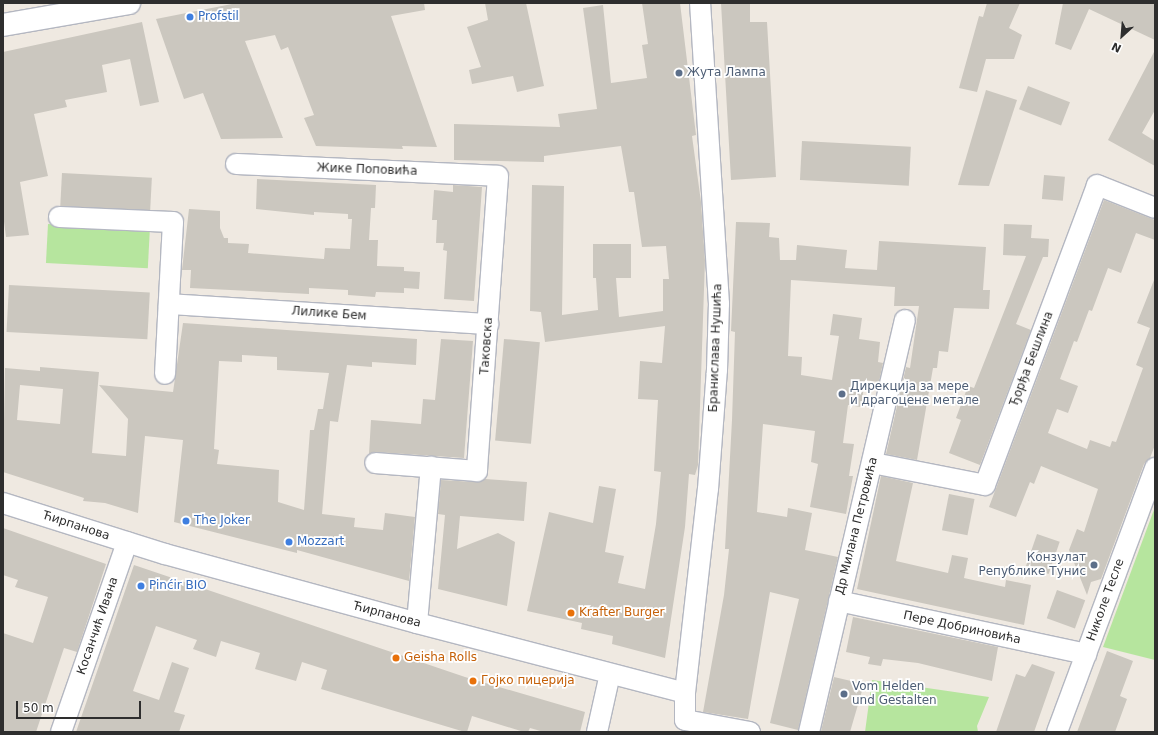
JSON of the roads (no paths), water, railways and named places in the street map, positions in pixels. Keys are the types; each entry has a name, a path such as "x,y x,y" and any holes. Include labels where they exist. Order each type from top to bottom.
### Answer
{"main road":[{"path":"3,25 129,3"}],"street":[{"name":"Бранислава Нушића","path":"685,693 708,489 717,370 719,304 700,3"},
{"name":"Жике Поповића","path":"236,164 498,176"},
{"name":"Таковска","path":"375,463 477,471 498,176"},
{"name":"Ђорђа Бешлина","path":"873,463 985,485 1097,185 1155,208"},
{"path":"59,217 173,222 165,374"},
{"name":"Лилике Бем","path":"169,304 488,324"},
{"name":"Др Милана Петровића","path":"808,732 838,601 873,463 905,320"},
{"path":"417,624 431,467"},
{"name":"Николе Тесле","path":"1057,732 1155,468"},
{"name":"Ћирпанова","path":"3,503 127,542 417,624 685,693"},
{"name":"Косанчић Ивана","path":"61,732 127,542"},
{"name":"Пере Добриновића","path":"838,601 1086,654"},
{"path":"597,732 610,674"},
{"path":"685,693 685,720 750,732"}],"place":[{"name":"Profstil","path":"190,17"},
{"name":"Жута Лампа","path":"679,73"},
{"name":"Дирекција за мере и драгоцене метале","path":"842,394"},
{"name":"The Joker","path":"186,521"},
{"name":"Mozzart","path":"289,542"},
{"name":"Конзулат Републике Тунис","path":"1094,565"},
{"name":"Pinćir BIO","path":"141,586"},
{"name":"Krafter Burger","path":"571,613"},
{"name":"Geisha Rolls","path":"396,658"},
{"name":"Гојко пицерија","path":"473,681"},
{"name":"Vom Helden und Gestalten","path":"844,694"}]}
